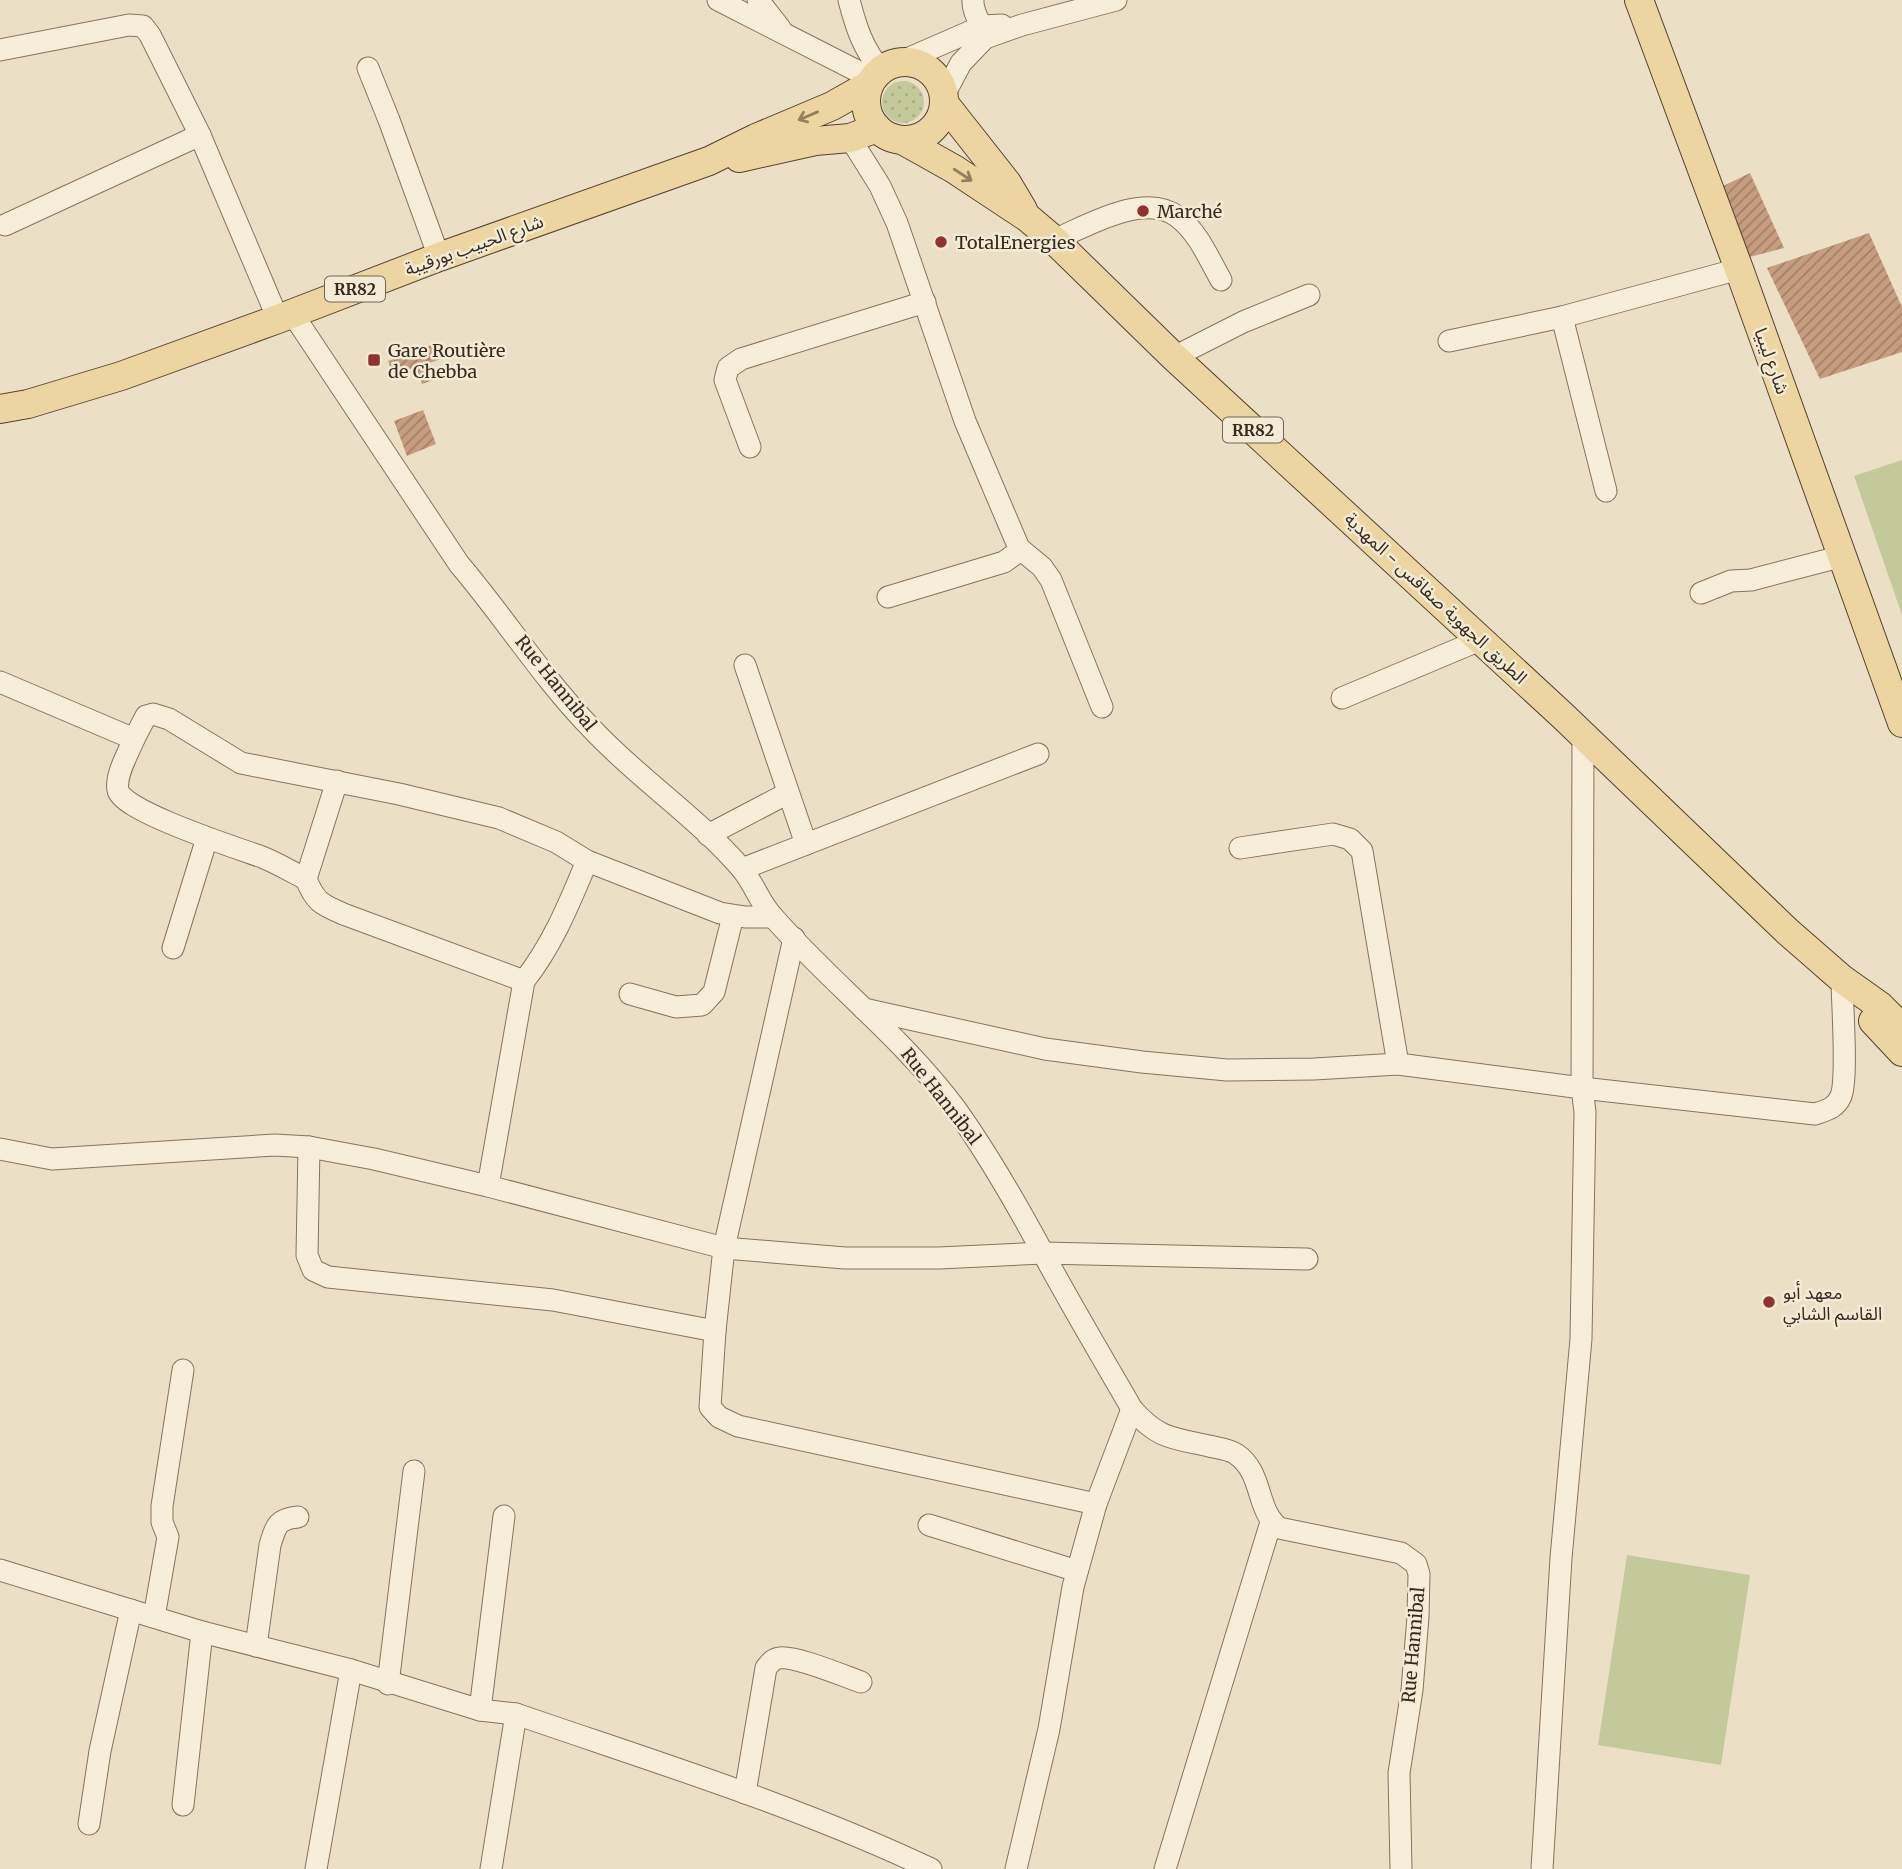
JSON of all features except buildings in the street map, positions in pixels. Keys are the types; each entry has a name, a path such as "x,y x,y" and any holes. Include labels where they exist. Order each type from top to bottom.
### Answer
{"main road":[{"name":"شارع ليبيا","path":"1639,0 1902,723"},
{"name":"RR82","path":"880,74 914,63 928,69 938,81 944,99"},
{"path":"877,128 866,108 880,74"},
{"name":"شارع الحبيب بورقيبة","path":"0,409 28,404 121,376 439,257 709,161 755,138 832,106 880,74"},
{"path":"904,141 924,136 932,130 939,122 944,99"},
{"name":"الطريق الجهوية صفاقس - المهدية","path":"944,99 1007,183 1028,218"},
{"name":"RR82","path":"877,128 889,137 904,141"},
{"name":"شارع الحبيب بورقيبة","path":"709,161 751,156 815,141 850,138 877,128"},
{"name":"الطريق الجهوية صفاقس - المهدية","path":"904,141 954,169 1028,218 1054,240 1174,357 1480,640 1787,931 1842,979 1880,1006 1902,1028"},
{"name":"الطريق الجهوية صفاقس - المهدية","path":"1842,979 1867,1014 1902,1052"}],"street":[{"path":"718,0 880,74 984,32 1022,25 1116,0"},
{"path":"758,0 784,32"},
{"path":"849,0 858,35 880,74"},
{"path":"973,0 972,7 984,32"},
{"name":"Rue Hannibal","path":"0,50 129,25 142,26 150,35 200,135 285,316 459,564 555,687 594,732 742,869 772,917 861,1008 916,1058 956,1109 1013,1196 1132,1409 1147,1426 1170,1438 1234,1453 1253,1470 1271,1522 1279,1528 1401,1553 1416,1564 1419,1574 1418,1618 1412,1690 1399,1773 1401,1869"},
{"path":"944,99 961,63 984,32"},
{"path":"368,68 439,257"},
{"path":"5,225 200,135"},
{"path":"850,138 880,186 925,302 965,421 1019,548 1042,567 1051,580 1102,707"},
{"path":"1054,240 1127,209 1158,209 1178,216 1197,238 1222,280"},
{"path":"1449,341 1562,317 1739,269"},
{"path":"1174,357 1243,322 1309,295"},
{"path":"750,447 725,380 728,368 741,359 925,302"},
{"path":"1562,317 1606,491"},
{"path":"888,597 1004,562 1019,548"},
{"path":"1701,593 1731,581 1751,580 1843,556"},
{"path":"1342,698 1480,640"},
{"path":"745,665 806,844"},
{"path":"0,682 134,739"},
{"path":"306,879 264,858 207,838 137,808 121,798 118,780 139,725 146,716 153,714 169,719 241,763 453,806 499,818 556,842 587,861 733,916 772,917"},
{"path":"1542,1869 1561,1558 1581,1339 1585,1112 1582,1088 1583,737"},
{"path":"742,869 1038,754"},
{"path":"337,782 306,879 313,896 324,905 346,915 524,981"},
{"path":"708,835 788,793"},
{"path":"1240,848 1333,834 1350,839 1362,851 1398,1064"},
{"path":"173,947 207,838"},
{"path":"488,1186 524,981 544,956 558,930 587,861"},
{"path":"630,994 676,1007 702,1005 713,992 733,916"},
{"path":"794,938 724,1248 710,1406 719,1417 738,1426 1096,1504"},
{"path":"861,1008 1045,1049 1142,1062 1227,1070 1398,1064 1815,1114 1832,1108 1842,1095 1842,979"},
{"path":"0,1149 52,1159 275,1145 309,1147 374,1159 488,1186 724,1248 845,1258 939,1258 1043,1253 1307,1259"},
{"path":"309,1147 307,1255 313,1270 328,1277 553,1300 715,1331"},
{"path":"154,1617 168,1537 162,1522 162,1506 183,1370"},
{"path":"1016,1869 1049,1729 1065,1624 1077,1571 1096,1504 1132,1409"},
{"path":"388,1684 414,1471"},
{"path":"480,1710 504,1516"},
{"path":"256,1646 274,1532 279,1522 299,1517"},
{"path":"1165,1869 1271,1522"},
{"path":"929,1525 1077,1571"},
{"path":"1,1577 351,1670 388,1684 480,1710 516,1714 869,1839 931,1869"},
{"path":"89,1824 100,1751 131,1610"},
{"path":"183,1805 202,1632"},
{"path":"745,1793 766,1668 772,1661 781,1657 861,1682"},
{"path":"316,1869 351,1670"},
{"path":"491,1869 516,1714"}],"green space":[{"path":"903,81 918,87 924,102 918,117 903,123 888,117 882,102 888,87"},
{"path":"1902,460 1902,615 1854,476"},
{"path":"1627,1555 1750,1575 1721,1765 1598,1745"}],"place":[{"name":"Marché","path":"1143,211"},
{"name":"TotalEnergies","path":"941,242"},
{"name":"Gare Routière de Chebba","path":"374,360"},
{"name":"معهد أبو القاسم الشابي","path":"1769,1302"}]}
